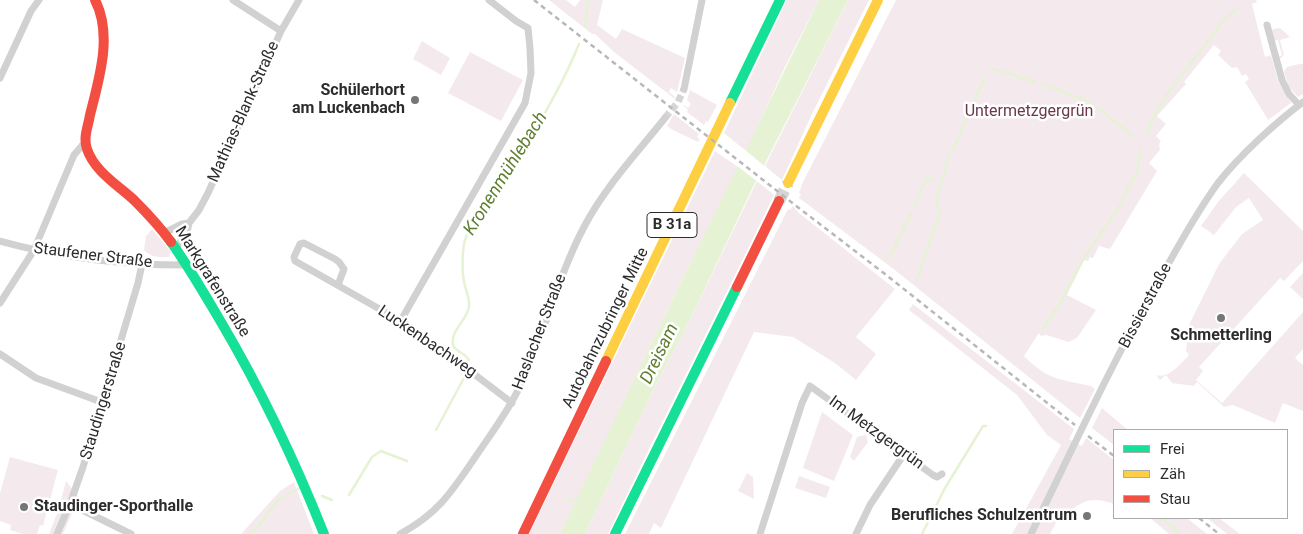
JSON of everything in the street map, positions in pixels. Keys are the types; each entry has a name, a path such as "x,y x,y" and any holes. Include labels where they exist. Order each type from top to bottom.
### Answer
{"main road":[{"path":"85,142 102,50 104,23 102,13 95,0"},
{"name":"Autobahnzubringer Mitte","path":"523,534 780,0"},
{"path":"788,183 878,0"},
{"name":"Markgrafenstraße","path":"85,142 89,156 95,164 141,207 164,233 201,286 278,426 308,491 324,534"},
{"path":"616,534 779,201"}],"street":[{"path":"0,78 31,11 39,0"},
{"path":"233,0 281,31"},
{"name":"Mathias-Blank-Straße","path":"176,248 187,232 189,223 199,210 208,192 281,31 299,0"},
{"path":"400,322 466,208 527,96 531,73 528,28 489,0"},
{"path":"684,89 702,0"},
{"name":"Bissierstraße","path":"1031,534 1147,301 1188,228 1219,183 1234,166 1301,104 1289,94 1282,80 1267,26"},
{"name":"Haslacher Straße","path":"400,534 412,531 447,497 512,403 521,384 564,269 584,227 614,182 665,118"},
{"path":"0,303 34,250 74,156 85,142"},
{"path":"164,233 182,224 189,223"},
{"name":"Staufener Straße","path":"0,241 34,250 84,258 142,264 187,265"},
{"name":"Luckenbachweg","path":"338,285 344,269 339,262 302,243 294,257 295,261 400,322 444,351 512,403"},
{"name":"Staudingerstraße","path":"57,534 70,504 104,403 142,264"},
{"path":"0,354 36,378 104,403"},
{"name":"Im Metzgergrün","path":"760,534 802,403 810,386 933,475 937,477 942,474"},
{"path":"856,534 870,505 904,454"},
{"path":"70,504 131,534"}],"green space":[{"path":"549,0 566,0 575,7 580,0 603,0 597,25 616,39 622,29 685,58 677,92 671,88 669,92 675,99 614,52 595,34 592,34"},
{"path":"787,0 819,0 746,151 724,133"},
{"path":"848,0 869,0 812,114 782,180 765,166"},
{"name":"Untermetzgergrün","path":"896,0 1256,0 1257,2 1252,4 1265,57 1271,55 1278,81 1291,103 1268,120 1245,82 1249,79 1246,74 1242,76 1237,67 1232,68 1218,55 1221,51 1214,45 1184,82 1186,84 1157,116 1166,124 1156,136 1161,141 1159,144 1160,150 1149,163 1157,171 1110,249 1099,246 1093,258 1090,257 1088,261 1084,260 1067,295 1096,310 1077,338 1069,342 1046,335 1041,336 1039,333 1024,356 1047,374 1062,380 1091,386 1095,389 1080,418 891,267 799,198 802,184"},
{"path":"1280,28 1290,37 1280,40 1284,55 1278,61 1277,58 1282,55 1278,40 1272,41 1271,34 1273,29"},
{"path":"422,41 450,58 441,75 413,59"},
{"path":"470,52 523,80 501,121 448,93"},
{"path":"1303,64 1303,94 1298,97 1289,87 1284,72 1287,67"},
{"path":"690,90 717,105 708,122 706,121 704,125 687,112 688,110 684,106 688,108 691,104 687,100"},
{"path":"674,114 699,134 697,137 700,139 698,142 667,126"},
{"path":"715,151 738,167 571,513 560,534 529,534"},
{"path":"1244,173 1303,231 1303,261 1284,281 1280,278 1199,367 1203,371 1196,380 1222,403 1303,312 1303,349 1295,358 1303,365 1303,411 1283,403 1275,423 1233,405 1224,407 1197,382 1194,386 1172,383 1166,375 1189,355 1186,351 1189,325 1219,264 1242,234 1263,220 1249,198 1236,207 1214,235 1201,226 1218,202"},
{"path":"757,181 774,195 754,237 608,534 585,534 652,392 688,324"},
{"path":"793,206 799,213 895,289 856,337 876,354 856,380 835,363 793,337 754,332 661,528 654,523 649,534 625,534 788,209 790,210"},
{"path":"152,229 171,252 169,257 153,256 144,250 146,236"},
{"path":"1303,273 1303,299 1290,287"},
{"path":"913,304 1074,429 1069,439 1082,446 1086,438 1113,459 1113,504 1094,500 1083,502 1067,513 1062,511 1050,534 1012,534 1061,445 1047,435 1017,395 909,310"},
{"path":"1156,375 1161,376 1166,375 1160,380"},
{"path":"1102,408 1127,429 1113,429 1113,444 1092,428"},
{"path":"822,412 853,435 834,481 803,468"},
{"path":"866,435 868,442 854,461 850,457 857,437"},
{"name":"Staudinger-Sporthalle","path":"10,457 58,470 43,526 40,525 37,534 23,534 10,530 11,525 0,521 0,493"},
{"path":"747,473 753,477 754,499 738,491"},
{"path":"799,476 830,487 826,498 795,488"},
{"path":"66,481 79,497 63,534 49,534 58,511"},
{"path":"294,482 314,534 241,534 280,491"},
{"path":"1151,519 1188,519 1207,534 1169,534"},
{"path":"1208,519 1220,519 1240,534 1227,534"}],"water":[{"name":"Dreisam","path":"819,0 848,0 753,187 688,324 652,392 585,534 560,534 666,313"}],"pier":[{"path":"744,149 767,168 759,183 736,165"}],"waterway":[{"name":"Kronenmühlebach","path":"585,26 588,0"},
{"path":"1147,136 1150,124 1165,97 1223,21 1238,8"},
{"name":"Kronenmühlebach","path":"469,360 453,345 456,330 468,312 469,307 463,272 465,240 481,209 516,160 542,118 566,74 579,44"},
{"path":"991,68 1035,82"},
{"path":"953,150 985,77"},
{"path":"1042,84 1093,103"},
{"path":"1098,108 1133,136"},
{"path":"1043,329 1060,303 1084,258 1120,205 1137,172 1141,149"},
{"path":"917,279 940,212 936,201 949,157"},
{"path":"914,206 927,178 933,180"},
{"path":"889,258 912,212"},
{"name":"Kronenmühlebach","path":"436,430 465,376"},
{"path":"922,534 945,488 983,426 986,426"},
{"name":"Kronenmühlebach","path":"349,495 372,457 381,451 407,461"},
{"name":"Kronenmühlebach","path":"250,534 258,527 279,499 302,487"},
{"name":"Kronenmühlebach","path":"322,496 332,500"},
{"path":"566,500 579,501"},
{"path":"1162,519 1181,534"}],"tunnel":[{"path":"665,118 678,102 684,89"},
{"path":"779,201 788,183"}],"railway":[{"path":"534,0 1075,425"},
{"path":"1088,436 1113,455"},
{"path":"1200,519 1219,534"}],"traffic: fast":[{"path":"730,103 780,0"},
{"path":"171,242 203,291 264,400 324,534"},
{"path":"615,534 737,287"}],"traffic: slow":[{"path":"788,183 878,0"},
{"path":"606,361 730,103"}],"traffic: jam":[{"path":"95,0 100,14 104,42 103,57 86,132 87,149 90,157 101,171 140,206 171,242"},
{"path":"737,287 779,201"},
{"path":"523,534 606,361"}],"place":[{"name":"Schülerhort am Luckenbach","path":"415,100"},
{"name":"Schmetterling","path":"1221,318"},
{"name":"Staudinger-Sporthalle","path":"24,507"},
{"name":"Berufliches Schulzentrum","path":"1087,516"}]}
